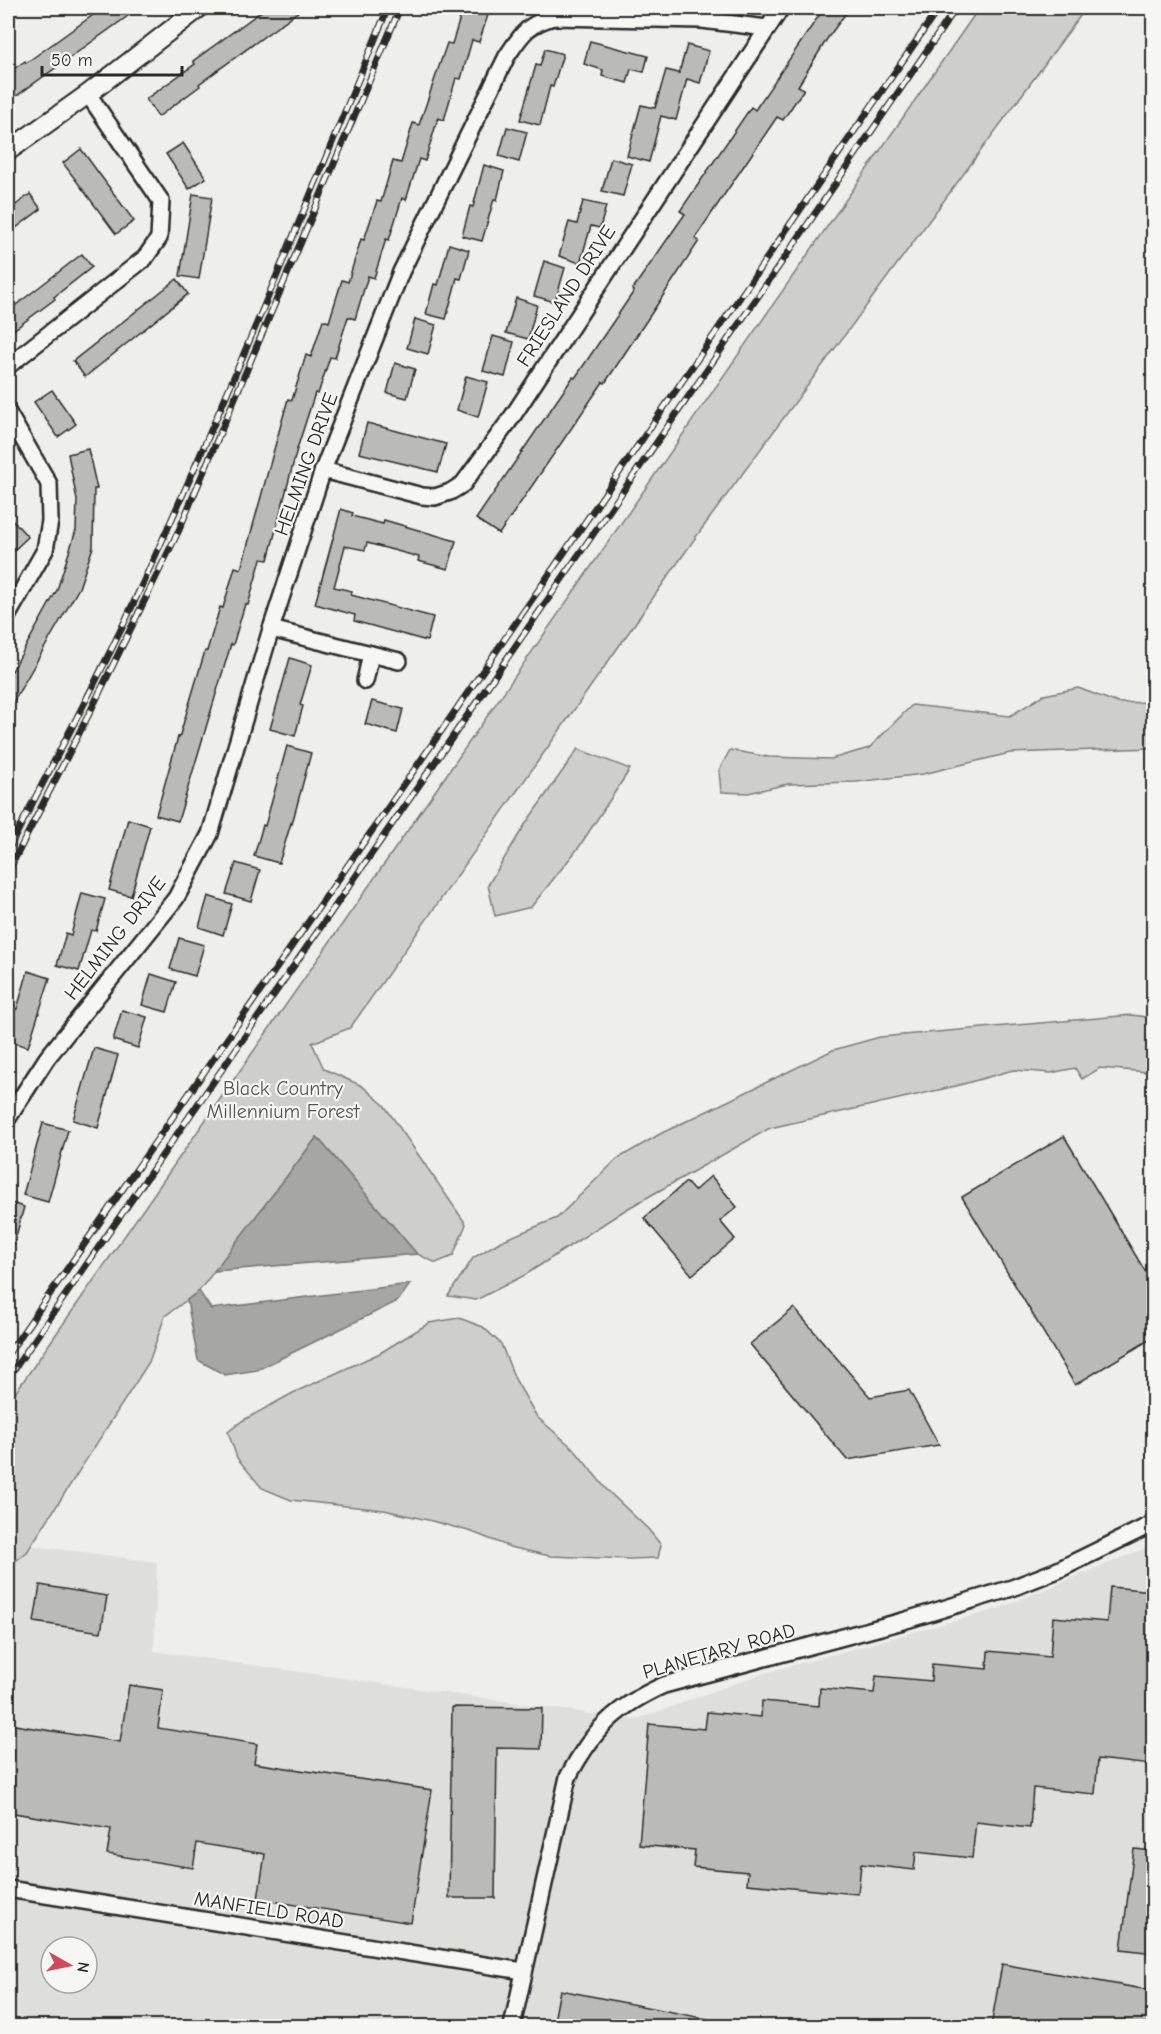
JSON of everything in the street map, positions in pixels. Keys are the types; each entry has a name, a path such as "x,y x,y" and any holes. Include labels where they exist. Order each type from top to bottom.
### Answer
{"street":[{"path":"8,151 88,94 199,8"},
{"name":"FRIESLAND DRIVE","path":"323,470 422,496 435,497 464,484 512,417 782,8"},
{"name":"HELMING DRIVE","path":"8,1118 47,1058 176,898 210,834 271,629 323,470 401,272 507,56 524,31 536,22 554,17 702,20 767,28"},
{"path":"8,366 145,258 159,238 161,201 88,94"},
{"path":"8,413 49,484 50,521 45,550 8,615"},
{"path":"271,629 399,661"},
{"path":"365,681 371,654"},
{"name":"PLANETARY ROAD","path":"512,2026 568,1777 584,1747 602,1725 623,1707 664,1685 903,1621 1012,1588 1058,1570 1154,1523"},
{"name":"MANFIELD ROAD","path":"8,1889 523,1971"}],"shaded area":[{"path":"317,1137 417,1254 214,1271"},
{"path":"410,1284 398,1301 257,1370 225,1375 198,1360 187,1300 199,1291 211,1309"},
{"path":"1153,1545 1153,2026 8,2026 8,1567 35,1546 157,1562 154,1651 635,1720 758,1675 997,1609"}],"green space":[{"name":"Black Country Millennium Forest","path":"979,8 1086,8 698,534 350,1028 312,1043 324,1069 362,1086 384,1105 466,1224 453,1256 436,1263 417,1254 317,1137 199,1291 165,1316 149,1362 27,1552 8,1567 8,1403"},
{"path":"1078,688 1118,703 1153,702 1153,748 1010,753 923,774 856,782 788,784 748,793 721,792 719,770 730,750 769,757 831,759 869,748 912,705 1010,716 1044,695"},
{"path":"578,749 630,769 579,847 531,907 495,916 488,885 526,823"},
{"path":"1132,1015 1153,1018 1153,1081 1147,1072 1100,1068 1082,1079 1075,1068 1051,1073 1013,1070 956,1086 770,1128 625,1210 525,1275 476,1300 448,1296 473,1258 501,1241 557,1218 617,1159 660,1134 833,1050 880,1037"},
{"path":"459,1318 483,1327 501,1344 515,1379 537,1417 574,1449 606,1489 648,1529 661,1545 658,1558 550,1556 510,1547 472,1532 384,1510 291,1500 262,1488 237,1458 228,1432 242,1421 293,1393 380,1353 429,1323"}],"building":[{"path":"103,8 139,8 8,102 8,73 25,61 26,63"},
{"path":"266,8 303,8 158,117 146,99 195,64 193,61"},
{"path":"463,8 476,8 489,12 479,42 472,40 461,79 456,78 444,120 438,118 425,161 419,159 406,200 402,198 389,240 386,239 374,278 368,276 355,319 348,317 335,358 330,357 318,394 315,393 297,449 268,560 261,559 248,605 245,604 233,645 231,644 178,821 156,815 178,737 220,607 223,608 235,567 241,569 288,399 292,400 306,355 311,357 323,320 329,322 342,280 348,282 361,239 364,240 377,201 381,202 393,161 401,163 413,123 419,125 447,43 452,44"},
{"path":"824,8 837,8 846,13 798,86 804,89 783,120 777,117 695,238 699,241 605,383 603,382 499,534 476,519 573,377 575,378 685,214 680,211 751,107 755,110"},
{"path":"590,41 648,56 644,72 631,69 627,83 602,76 603,70 584,64"},
{"path":"687,45 709,51 700,83 687,79 676,120 661,116 649,162 627,156 641,105 655,108 666,70 679,73"},
{"path":"545,49 563,54 553,87 550,86 540,125 520,120 536,65 540,66"},
{"path":"507,127 527,132 519,162 499,156"},
{"path":"183,143 206,178 189,189 166,154"},
{"path":"81,149 134,221 116,234 63,163"},
{"path":"611,158 632,164 623,196 602,191"},
{"path":"484,165 504,171 497,200 494,199 482,241 462,236 470,206 473,207"},
{"path":"30,194 41,209 8,234 8,211"},
{"path":"193,194 212,197 199,279 180,276"},
{"path":"583,201 606,206 600,228 591,226 580,263 559,256 569,222 577,224"},
{"path":"449,244 469,250 461,279 457,278 446,319 426,314 434,284 438,285"},
{"path":"82,254 92,267 54,297 55,299 8,334 8,311"},
{"path":"544,261 565,268 555,302 534,296"},
{"path":"177,279 188,294 85,377 73,361"},
{"path":"516,298 537,305 528,339 506,333"},
{"path":"415,319 436,325 428,354 407,348"},
{"path":"493,336 514,342 505,377 483,371"},
{"path":"395,363 415,369 407,398 387,393"},
{"path":"466,376 488,382 478,417 457,410"},
{"path":"52,390 76,424 58,437 34,402"},
{"path":"367,423 446,444 438,472 359,453"},
{"path":"88,449 97,489 94,489 93,547 79,588 8,711 8,669 12,671 57,590 76,530 77,500 68,454"},
{"path":"341,509 353,513 352,516 383,524 384,520 456,541 448,569 418,561 419,557 367,543 365,550 345,546 334,587 352,591 351,595 433,617 427,641 354,621 355,615 315,604"},
{"path":"8,515 28,537 8,556"},
{"path":"290,658 312,665 300,705 303,706 295,736 270,729"},
{"path":"372,701 403,709 397,733 365,724"},
{"path":"287,746 311,753 279,863 254,856 263,825 265,826"},
{"path":"128,819 150,826 131,896 109,890"},
{"path":"236,863 260,870 251,901 226,894"},
{"path":"82,893 105,899 96,931 91,930 79,971 57,965 66,933 71,935"},
{"path":"208,896 232,904 223,935 199,927"},
{"path":"179,938 204,945 195,976 170,969"},
{"path":"28,971 50,978 28,1047 8,1041 15,1009 17,1009"},
{"path":"151,974 176,982 167,1012 142,1005"},
{"path":"122,1010 147,1017 138,1048 113,1040"},
{"path":"94,1048 118,1055 98,1128 73,1120"},
{"path":"43,1123 68,1130 48,1202 23,1195"},
{"path":"1064,1136 1154,1286 1154,1337 1075,1385 962,1197"},
{"path":"711,1176 737,1207 720,1221 735,1239 692,1275 644,1218 686,1182 694,1191"},
{"path":"8,1202 24,1207 12,1251 8,1250"},
{"path":"794,1308 870,1397 909,1390 939,1445 847,1460 750,1344"},
{"path":"40,1585 107,1596 101,1632 34,1622"},
{"path":"1110,1587 1154,1591 1152,1765 1098,1759 1095,1794 1033,1788 1030,1828 976,1822 972,1858 916,1852 914,1870 861,1864 858,1894 747,1884 748,1872 693,1867 695,1850 639,1845 649,1724 705,1729 707,1712 761,1717 762,1701 819,1706 820,1688 874,1693 876,1676 931,1681 932,1664 987,1669 988,1651 1050,1657 1053,1617 1107,1622"},
{"path":"129,1685 163,1690 158,1728 257,1744 254,1763 432,1790 411,1923 258,1899 265,1854 197,1843 193,1868 107,1854 111,1829 8,1812 8,1724 120,1742"},
{"path":"452,1707 542,1708 541,1749 497,1748 495,1898 449,1898"},
{"path":"1134,1849 1154,1851 1154,1953 1121,1949"},
{"path":"1002,1964 1154,1991 1154,2026 991,2026"},
{"path":"560,1990 708,2019 708,2026 553,2026"}],"railway":[{"path":"8,850 79,714 178,506 270,293 388,8"},
{"path":"8,872 179,530 400,8"},
{"path":"8,1354 451,717 939,8"},
{"path":"8,1378 956,8"}]}
